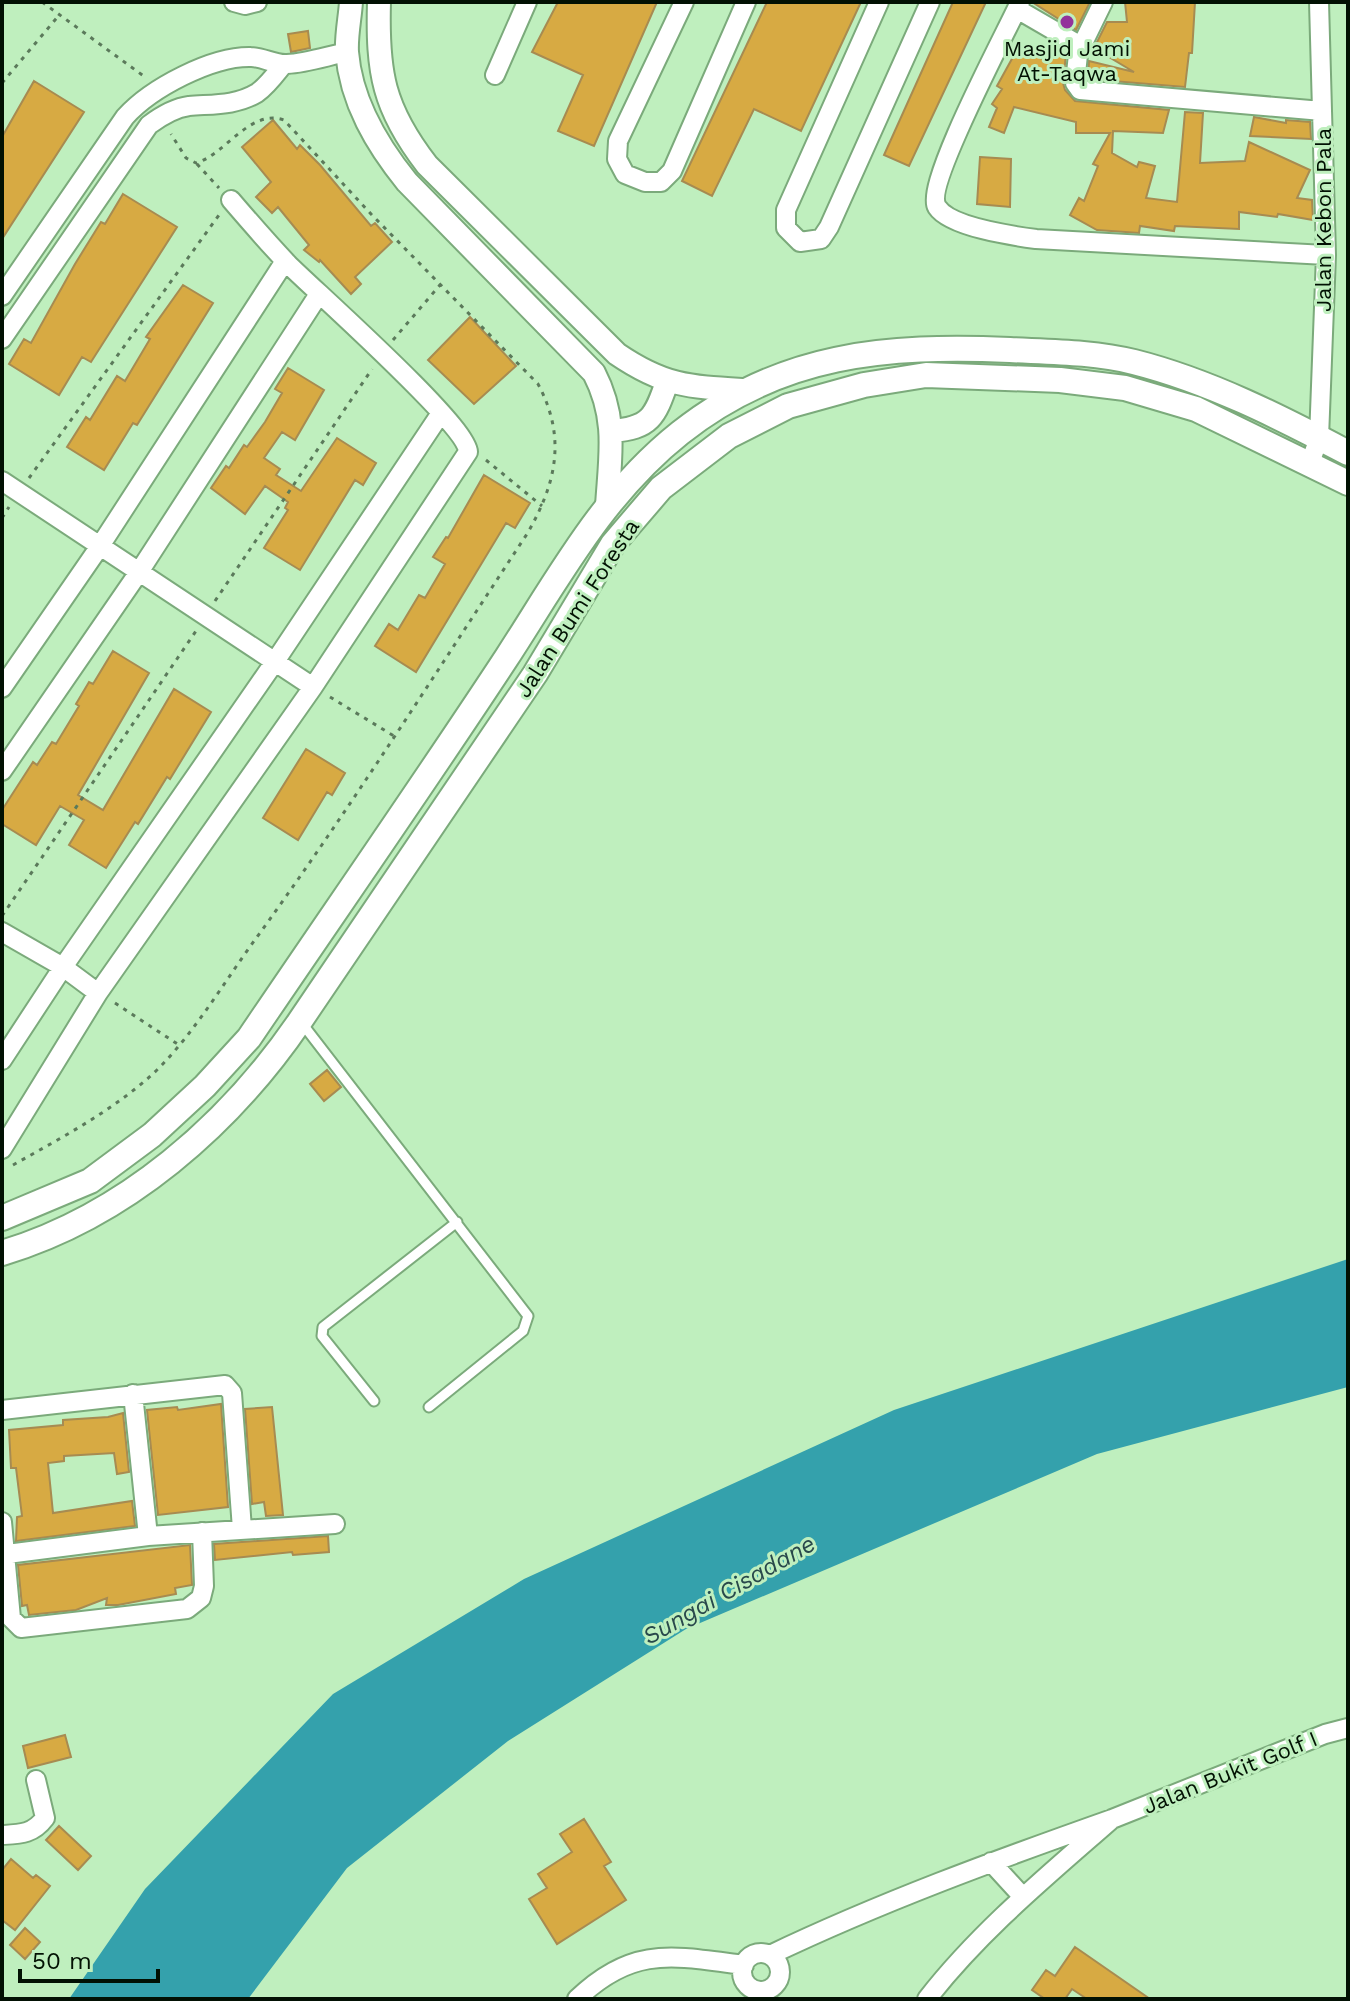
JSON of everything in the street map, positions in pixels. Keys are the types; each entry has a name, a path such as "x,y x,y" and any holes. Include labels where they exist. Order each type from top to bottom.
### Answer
{"main road":[{"name":"Jalan Bumi Foresta","path":"2,1218 90,1181 152,1135 205,1086 240,1047 507,656 569,557 623,484 680,433 744,390 809,365 871,353 940,347 1063,352 1131,361 1205,384 1348,453"},
{"path":"1060,380 1063,352"},
{"name":"Jalan Bumi Foresta","path":"2,1253 104,1209 170,1162 228,1112 272,1063 535,674 613,544 661,488 729,436 788,406 864,385 926,375 1060,380 1125,388 1196,409 1348,483"},
{"path":"507,656 535,674"}],"street":[{"path":"234,2 245,5 257,2"},
{"path":"351,2 347,52 360,108 382,151 407,182 594,373 606,395 612,431 607,506"},
{"path":"379,2 378,55 389,100 405,136 427,165 617,354 641,371 667,382 690,387 744,390"},
{"path":"495,75 527,2"},
{"path":"684,2 618,141 617,159 625,174 645,182 661,182 672,171 746,2"},
{"path":"879,2 786,210 786,228 800,242 821,239 829,227 930,2"},
{"path":"1103,2 1083,43 1079,45 1075,83 1080,90 1322,111"},
{"name":"Jalan Kebon Pala","path":"1310,463 1319,438 1326,255 1319,2"},
{"path":"1079,45 1018,6 953,140 934,195 937,207 944,213 994,233 1036,239 1326,255"},
{"path":"2,296 125,117 155,90 234,58 264,59 283,65 347,52"},
{"path":"2,339 141,133 164,114 186,106 225,105 242,100 258,92 283,65"},
{"path":"180,78 186,106"},
{"path":"2,1149 98,993 313,687 466,457 468,445 441,413 383,352 285,261 231,200"},
{"path":"2,688 100,546 285,261"},
{"path":"520,297 540,278"},
{"path":"2,771 139,572 319,294"},
{"path":"612,431 635,429 647,422 657,410 667,382"},
{"path":"2,1060 441,413"},
{"path":"2,481 313,687"},
{"path":"2,932 63,967 98,993"},
{"path":"2,1410 225,1385 232,1393 242,1529"},
{"path":"133,1394 148,1536"},
{"path":"2,1522 7,1554 7,1618 16,1626 29,1628 187,1609 201,1598 204,1586 202,1532"},
{"path":"7,1554 148,1536 335,1524"},
{"name":"Jalan Bukit Golf I","path":"770,1955 830,1927 991,1862 1112,1819 1325,1734 1348,1728"},
{"path":"2,1835 28,1833 37,1829 45,1818 37,1786"},
{"name":"Jalan Bukit Golf I","path":"927,1999 950,1969 1023,1897 1112,1819"},
{"path":"991,1862 1023,1897"},
{"path":"758,1953 775,1959 780,1970 770,1994 746,1983 744,1965 758,1953"},
{"path":"577,1999 598,1979 635,1961 676,1957 744,1965"}],"lane":[{"path":"300,1021 457,1222 528,1320 523,1331 429,1407"},
{"path":"374,1401 322,1336 323,1327 457,1222"}],"path":[{"path":"42,2 129,63 155,90"},
{"path":"2,83 60,14"},
{"path":"2,518 231,200 196,163"},
{"path":"2,916 383,352 441,284"},
{"path":"468,445 543,507"},
{"path":"313,687 394,736"},
{"path":"98,993 179,1045"}],"water":[{"name":"Sungai Cisadane","path":"1348,1259 1348,1387 1097,1454 686,1629 508,1741 347,1868 248,1999 69,1999 145,1889 333,1694 524,1579 894,1410"}],"building":[{"path":"558,2 657,2 594,146 558,131 583,75 532,52"},
{"path":"767,2 861,2 801,131 754,109 712,196 682,181"},
{"path":"953,2 986,2 909,166 884,155"},
{"path":"1032,2 1090,2 1076,30"},
{"path":"1125,2 1195,2 1192,53 1189,53 1185,87 1088,79 1089,61 1134,72 1094,48 1107,22 1127,22"},
{"path":"308,31 310,48 291,52 288,34"},
{"path":"1019,46 1044,60 1047,49 1066,54 1063,83 1075,101 1169,110 1163,133 1113,131 1112,153 1137,167 1139,162 1155,166 1146,198 1177,202 1185,112 1203,113 1200,163 1245,161 1249,142 1310,170 1297,198 1312,200 1313,220 1239,212 1239,229 1175,226 1174,231 1140,226 1139,233 1097,230 1070,215 1079,198 1084,201 1098,166 1093,164 1110,133 1076,133 1076,122 1014,107 1004,133 989,127 997,108 992,104 1002,89 997,86"},
{"path":"34,81 84,112 2,239 2,137"},
{"path":"1254,117 1286,123 1286,120 1310,122 1311,139 1250,136"},
{"path":"273,120 297,149 300,145 320,165 371,226 375,223 392,242 355,277 361,284 351,294 320,260 304,250 309,245 278,207 272,213 256,197 271,182 242,147"},
{"path":"980,157 1011,159 1010,207 977,204"},
{"path":"123,194 177,227 91,362 82,357 59,395 9,364 24,339 31,343 75,264"},
{"path":"183,285 213,303 137,425 133,423 104,470 67,447 86,417 90,420 117,376 125,381 150,339 146,337"},
{"path":"470,317 516,366 474,404 428,360"},
{"path":"288,368 324,390 295,440 282,432 264,458 280,469 276,475 301,491 337,438 376,463 363,485 355,480 300,570 264,548 288,510 285,508 288,502 265,486 245,514 211,488 265,422 282,393 275,389"},
{"path":"484,475 530,503 515,528 506,523 416,672 375,646 389,624 398,630 419,595 425,598 445,564 433,557 448,538"},
{"path":"113,651 149,673 78,795 103,810 174,689 211,712 170,779 167,777 106,868 69,845 84,820 60,806 36,845 2,824 2,810 33,762 37,765 52,742 56,744 79,706 76,704 89,682 93,684"},
{"path":"306,749 345,773 332,795 327,792 298,840 263,818"},
{"path":"327,1070 341,1087 324,1101 310,1084"},
{"path":"221,1404 228,1507 158,1515 147,1410 177,1407 178,1410"},
{"path":"272,1407 283,1515 266,1516 264,1502 252,1504 245,1409"},
{"path":"123,1413 129,1472 117,1474 114,1453 64,1456 64,1461 48,1463 53,1513 132,1501 135,1526 16,1541 17,1517 22,1516 16,1468 11,1468 9,1430 63,1425 63,1420"},
{"path":"328,1536 329,1552 293,1555 292,1552 215,1560 214,1544"},
{"path":"190,1545 192,1585 175,1588 176,1594 118,1605 106,1605 107,1598 76,1610 29,1615 27,1605 22,1606 18,1565"},
{"path":"65,1735 71,1757 28,1768 23,1746"},
{"path":"584,1819 611,1862 604,1866 626,1900 557,1944 529,1899 547,1888 538,1874 572,1852 560,1834"},
{"path":"59,1826 91,1856 78,1870 46,1840"},
{"path":"11,1859 33,1878 36,1875 50,1886 15,1930 2,1920 2,1870"},
{"path":"25,1928 40,1942 25,1959 10,1945"},
{"path":"1075,1947 1150,1999 1087,1999 1072,1989 1065,1999 1045,1999 1032,1990 1046,1970 1055,1976"}],"place":[{"name":"Masjid Jami At-Taqwa","path":"1067,22"}]}
